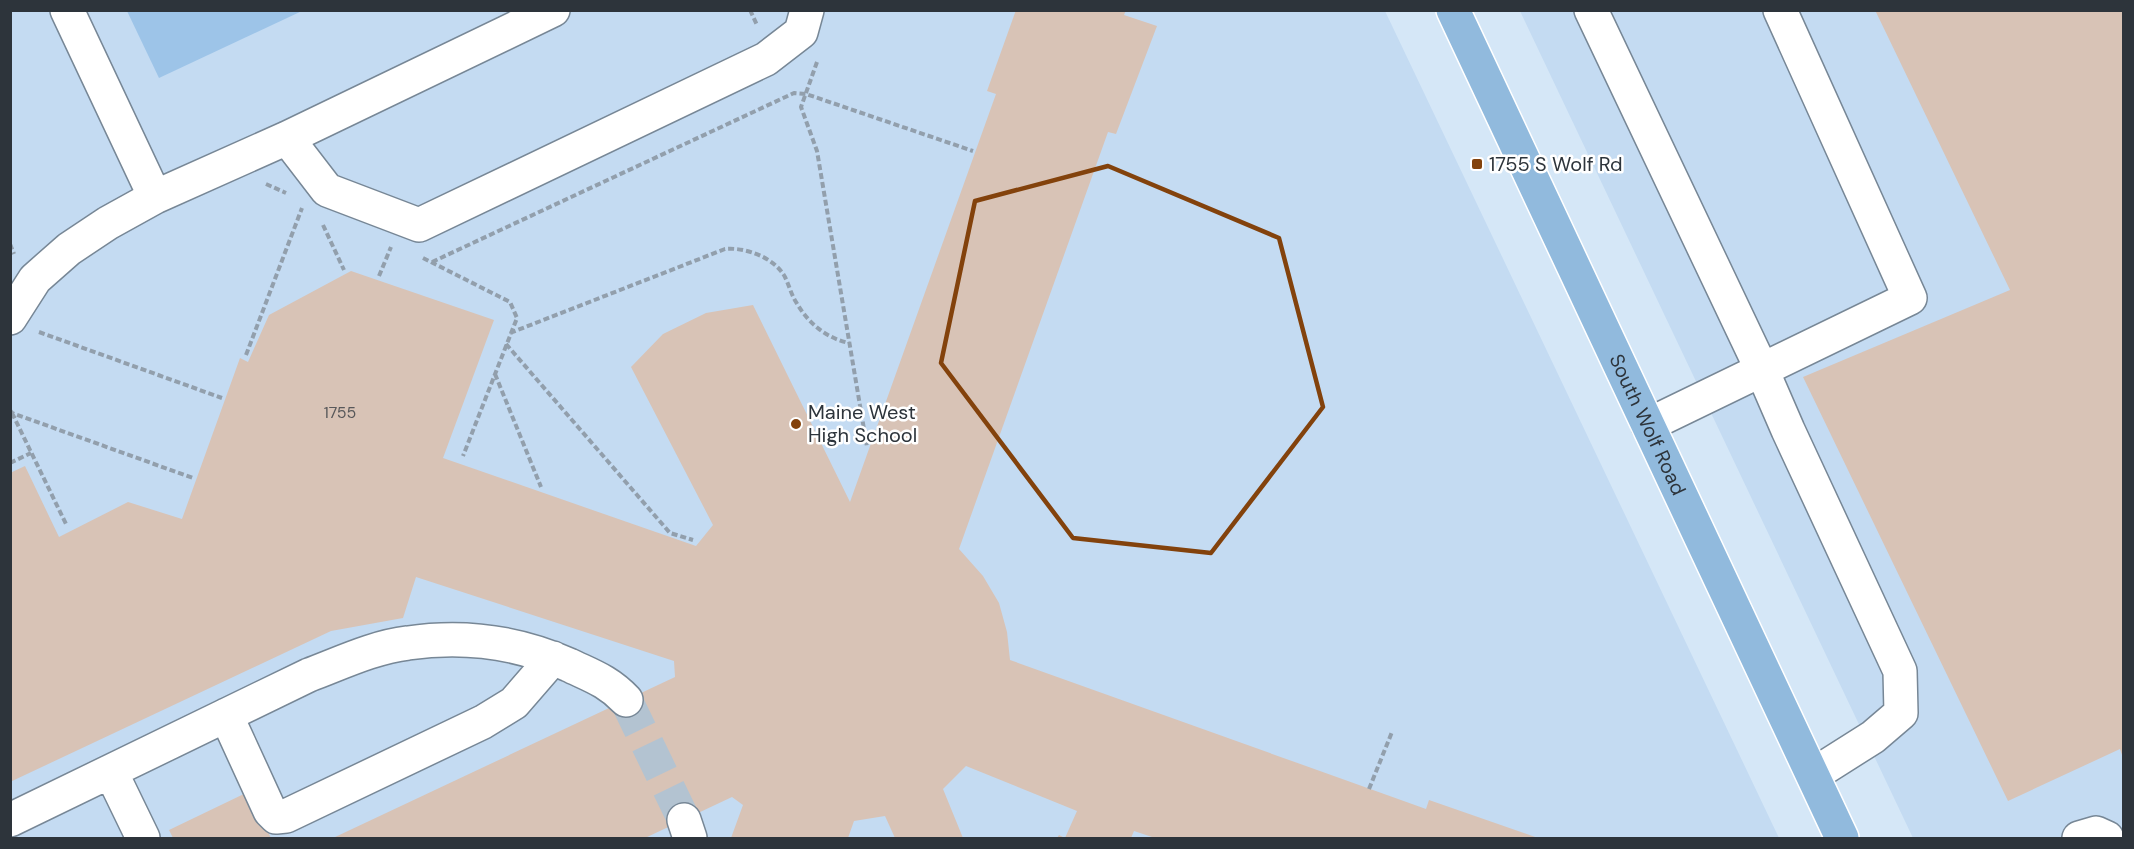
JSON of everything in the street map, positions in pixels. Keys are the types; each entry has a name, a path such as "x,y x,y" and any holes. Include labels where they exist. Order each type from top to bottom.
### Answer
{"main road":[{"name":"South Wolf Road","path":"1453,10 1842,838"}],"lane":[{"path":"67,10 155,197"},
{"path":"22,324 35,279 69,249 108,223 155,197 286,138 553,10"},
{"path":"286,138 327,190 419,225 766,59 801,32 807,10"},
{"path":"1591,10 1762,370 1900,671 1901,714 1873,737 1813,775"},
{"path":"1648,425 1910,298 1780,10"},
{"path":"10,820 309,675 358,656 407,643 460,639 492,641 553,658 612,685 626,700"},
{"path":"226,716 270,811 276,817 286,816 483,722 514,703 553,658"},
{"path":"111,772 143,838"},
{"path":"2079,838 2096,833 2107,838"}],"path":[{"path":"820,52 801,107 817,151 867,447"},
{"path":"432,262 791,95 806,94 973,151"},
{"path":"257,179 295,197"},
{"path":"246,355 304,202"},
{"path":"320,218 344,270"},
{"path":"380,276 393,243"},
{"path":"510,333 724,249 736,248 752,252 775,266 785,276 795,301 806,318 821,331 837,340 849,343"},
{"path":"422,257 510,302 517,318 463,456"},
{"path":"22,324 222,398"},
{"path":"506,344 670,533 693,540"},
{"path":"495,372 542,487"},
{"path":"11,412 68,526"},
{"path":"11,412 193,478"},
{"path":"10,463 31,453"},
{"path":"1369,789 1392,732"}],"highlighted area":[{"path":"1108,166 1279,238 1323,407 1211,553 1073,538 941,363 975,201"}],"shaded area":[{"name":"Maine West High School","path":"10,11 1385,11 1779,838 11,838"},
{"path":"127,11 302,11 159,78"},
{"path":"1520,11 2123,11 2123,838 1913,838"}],"building":[{"name":"Maine West High School","path":"1016,10 1126,10 1124,15 1157,26 1116,134 1108,132 959,549 983,576 999,603 1007,632 1010,660 1426,809 1429,800 1538,838 1155,838 1134,831 1131,838 1065,838 1077,811 966,766 943,789 963,838 895,838 885,816 854,821 848,838 731,838 743,805 732,797 645,838 333,838 675,677 674,661 416,577 403,618 331,631 10,782 10,473 25,466 59,537 128,502 182,519 240,358 248,362 269,315 351,271 494,320 443,458 696,546 713,525 631,367 663,334 706,313 753,305 850,502 996,94 987,91"},
{"path":"1875,10 2123,10 2123,758 2120,749 2008,801 1803,377 2010,290"},
{"path":"248,792 271,838 173,838 169,830"}],"tunnel":[{"path":"626,700 684,820"}],"place":[{"name":"1755 S Wolf Rd","path":"1477,164"},
{"name":"Maine West High School","path":"796,424"}]}
